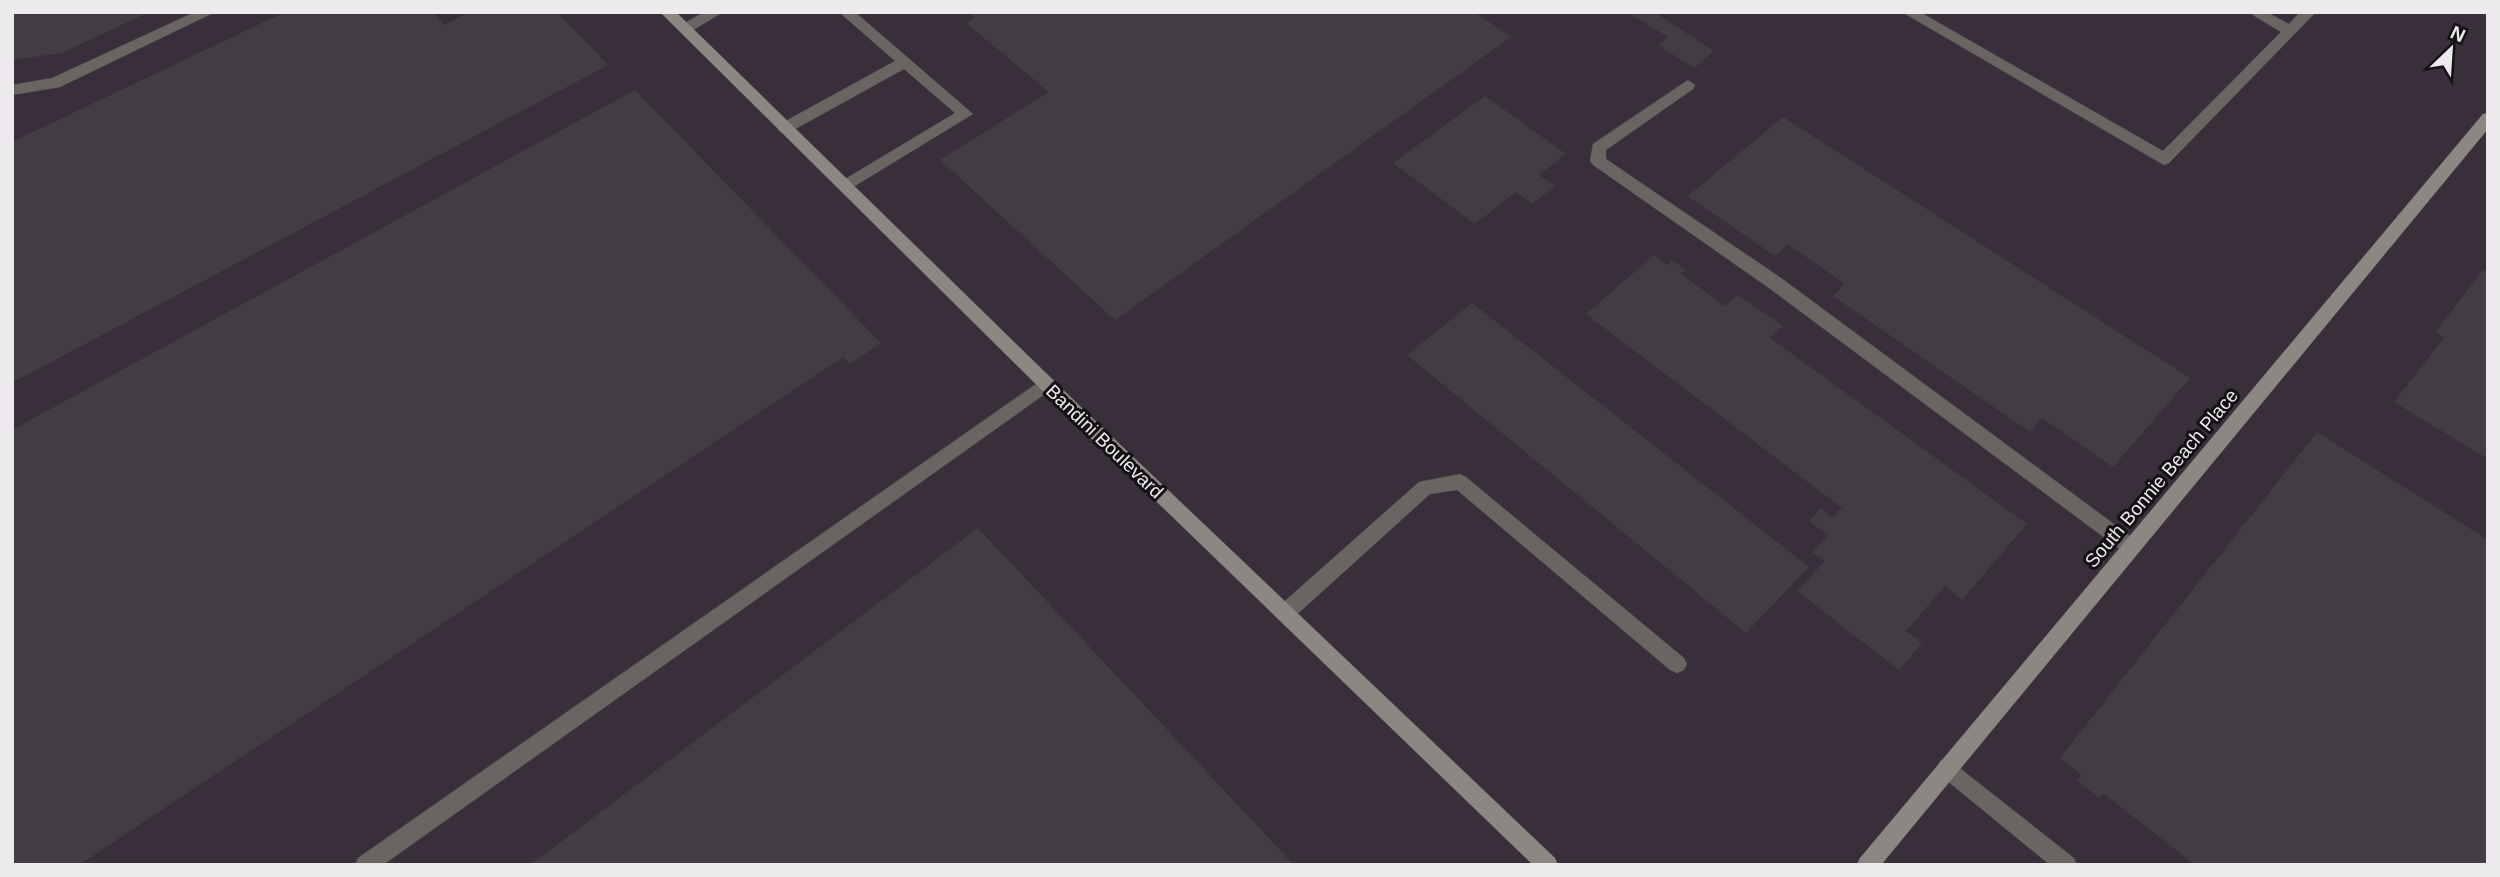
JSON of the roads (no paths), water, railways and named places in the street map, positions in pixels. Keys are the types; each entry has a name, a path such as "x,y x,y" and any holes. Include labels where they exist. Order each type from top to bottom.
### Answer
{"main road":[{"name":"Bandini Boulevard","path":"667,12 1046,384 1548,865"},
{"name":"South Bonnie Beach Place","path":"1867,865 2488,118"}],"lane":[{"path":"12,90 55,83 208,12"},
{"path":"685,29 716,12"},
{"path":"845,186 966,114 846,12"},
{"path":"1909,12 2164,159 2308,12"},
{"path":"2255,12 2290,31"},
{"path":"785,128 905,62"},
{"path":"1688,86 1598,148 1598,161 1775,283 2131,547"},
{"path":"365,865 1046,384"},
{"path":"1284,613 1425,487 1460,482 1677,664"},
{"path":"1947,768 2067,865"}]}
